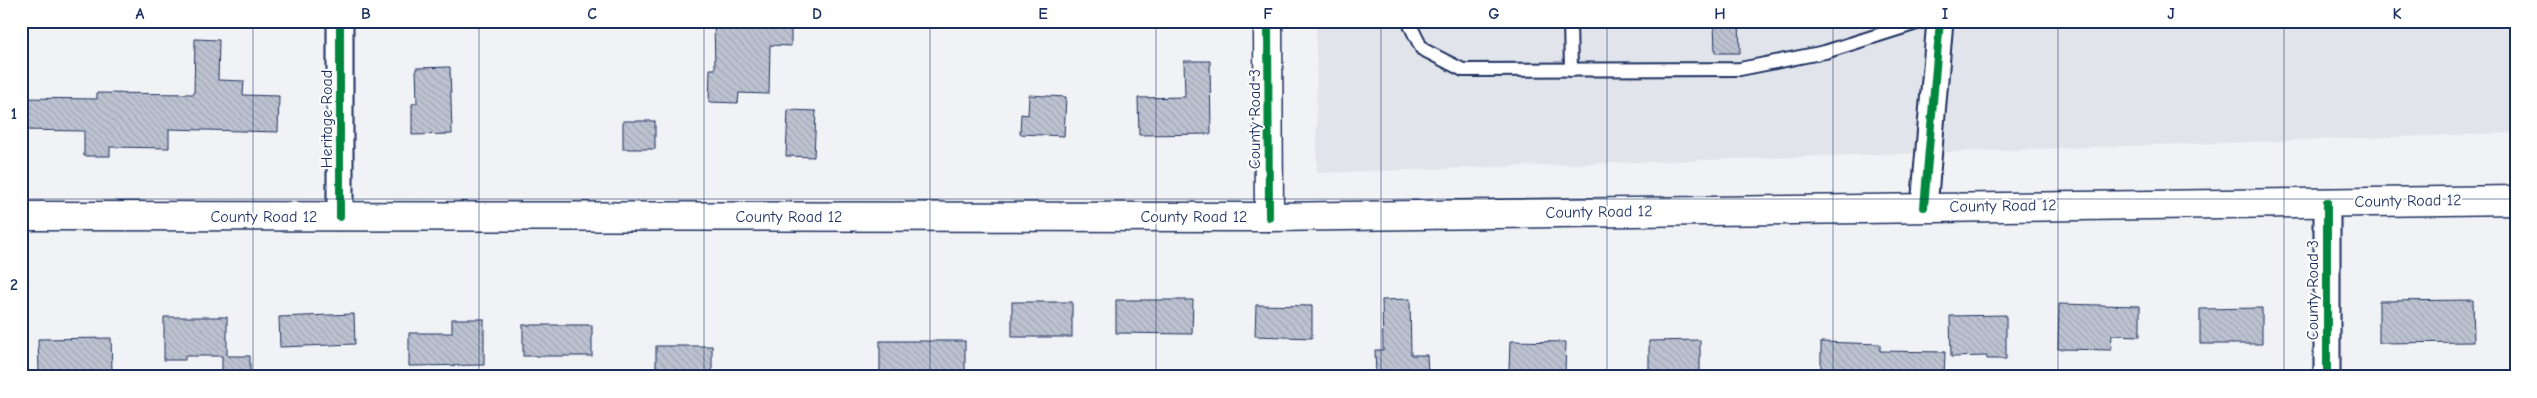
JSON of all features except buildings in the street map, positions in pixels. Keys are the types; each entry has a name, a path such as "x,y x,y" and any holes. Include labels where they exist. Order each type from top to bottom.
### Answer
{"main road":[{"name":"County Road 3","path":"1268,21 1269,217"},
{"name":"County Road 12","path":"21,216 1269,217 2516,200"}],"street":[{"name":"Heritage Road","path":"340,21 340,217"},
{"path":"1924,207 1940,21"},
{"name":"County Road 3","path":"2326,202 2328,377"}],"lane":[{"path":"1408,21 1422,49 1463,70 1740,69 1825,52 1923,21"},
{"path":"1570,21 1571,70"}],"shaded area":[{"path":"1316,21 2516,21 2516,133 1317,173"}],"cycle path":[{"path":"340,21 340,217"},
{"path":"1268,21 1269,217"},
{"path":"1924,207 1940,21"},
{"path":"2327,202 2327,377"}]}
